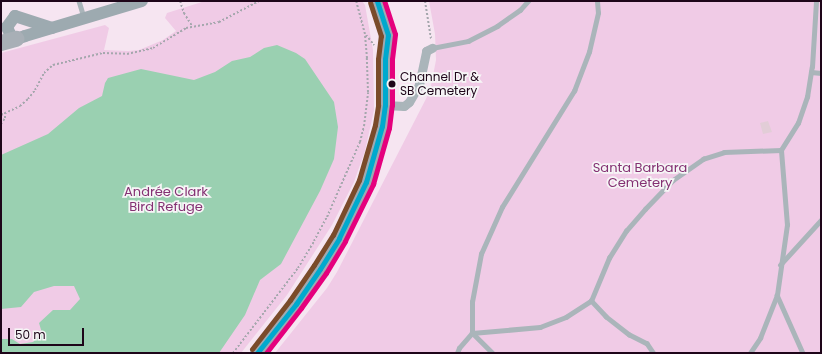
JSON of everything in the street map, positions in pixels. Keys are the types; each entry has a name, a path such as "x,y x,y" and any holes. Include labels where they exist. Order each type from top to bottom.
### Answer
{"main road":[{"path":"8,41 139,1"},
{"path":"367,1 385,59"},
{"path":"257,353 296,304 320,269 339,238 366,182 382,126 385,105 385,59 388,35 377,1"},
{"path":"8,41 10,34 7,27 15,16 52,28"}],"street":[{"path":"385,105 407,105 419,85 426,51 432,45"}],"lane":[{"path":"79,1 84,18"},
{"path":"432,45 468,41 497,26 520,10 528,1"},
{"path":"458,353 472,332 472,302 481,254 502,207 574,91 589,52 598,13 596,1"},
{"path":"750,353 760,338 777,296 780,265 787,225 781,150 798,122 807,97 811,72 816,1"},
{"path":"811,72 821,73"},
{"path":"472,332 540,327 566,317 591,301 609,258 626,231 673,180 703,159 724,152 781,150"},
{"path":"780,265 821,220"},
{"path":"777,296 803,353"},
{"path":"591,301 606,317 629,336 647,344 653,353"},
{"path":"472,332 492,353"}],"path":[{"path":"180,1 192,26"},
{"path":"1,115 20,106 28,99 44,74 53,65 103,53 127,54 153,48 192,26 219,22 259,1"},
{"path":"233,353 282,289 314,241 327,217 360,142 364,126 368,92 365,34 356,1"},
{"path":"425,1 432,45"},
{"path":"1,124 5,118 5,113"}],"green space":[{"name":"Andrée Clark Bird Refuge","path":"205,1 362,1 365,5 373,50 374,110 365,151 354,182 332,225 287,295 241,353 1,353 1,53 105,25 109,28 104,50 139,50 163,40 176,31 165,18 167,13"},
{"name":"Santa Barbara Cemetery","path":"429,1 821,1 821,353 275,353 327,288 337,272 430,91 436,60 435,34"}],"shaded area":[{"name":"Andrée Clark Bird Refuge","path":"277,45 296,53 305,59 334,102 338,127 334,159 320,191 281,264 260,280 245,315 219,353 1,353 1,339 12,339 20,344 33,342 42,333 39,323 53,310 70,310 80,299 74,286 54,286 34,292 21,307 1,309 1,155 48,134 79,108 102,96 105,83 108,78 141,69 194,80 215,72 232,61 250,57 264,48"}],"building":[{"path":"768,121 772,132 763,134 760,123"}],"transit line":[{"path":"257,353 296,304 320,269 339,238 366,182 382,126 385,105 385,59 388,35 377,1"},
{"path":"266,353 326,273 345,241 373,184 389,128 392,105 392,59 395,34 384,1"},
{"path":"252,349 290,300 333,235 359,180 375,125 378,105 378,59 381,36 370,3"}],"place":[{"name":"Channel Dr & SB Cemetery","path":"392,84"}]}
